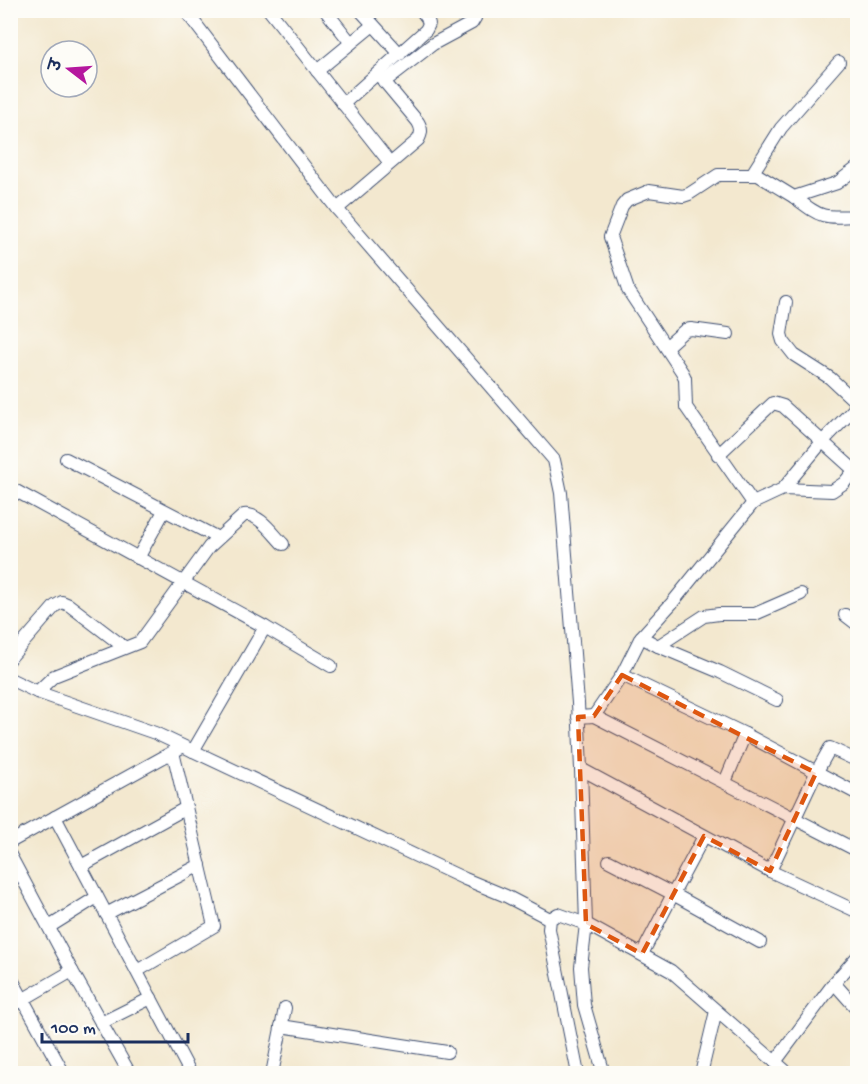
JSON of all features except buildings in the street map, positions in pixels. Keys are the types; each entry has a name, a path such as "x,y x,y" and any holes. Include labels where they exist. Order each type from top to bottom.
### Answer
{"street":[{"path":"185,10 337,209 554,460 561,493 578,717 586,924 581,967 584,1005 604,1074"},
{"path":"269,10 390,163"},
{"path":"325,10 351,43"},
{"path":"360,10 400,54"},
{"path":"381,78 400,54 426,30 429,24 421,10"},
{"path":"343,104 433,44 472,23 475,18 474,10"},
{"path":"317,71 373,25"},
{"path":"752,174 781,128 839,62"},
{"path":"337,209 418,140 422,133 422,128 381,78"},
{"path":"794,197 837,183 858,167"},
{"path":"753,503 686,407 685,378 628,290 610,237 622,206 627,200 649,191 682,195 694,191 718,175 752,174 794,197 817,214 825,217 858,216"},
{"path":"594,716 622,675 641,637 672,603 753,503 783,489 822,442 858,405 824,374 794,355 783,341 781,334 786,302"},
{"path":"666,347 685,330 728,334"},
{"path":"718,455 773,403 783,406 822,442 856,468 844,483 832,491 783,489"},
{"path":"66,459 218,538"},
{"path":"16,491 265,627 331,666"},
{"path":"138,558 164,511"},
{"path":"37,692 54,676 140,642 218,538 244,516 250,514 257,518 283,544"},
{"path":"658,646 704,616 755,614 801,594"},
{"path":"10,658 55,606 62,602 124,647"},
{"path":"845,615 858,625"},
{"path":"10,842 183,750 265,627"},
{"path":"641,637 777,700"},
{"path":"622,675 745,734 858,794"},
{"path":"10,679 37,692 155,734 183,750 465,879 559,917 586,924 671,971 789,1074"},
{"path":"578,717 594,716 725,782 794,820 856,847"},
{"path":"725,782 745,734"},
{"path":"770,871 830,748 858,761"},
{"path":"137,971 214,926 186,808 183,750"},
{"path":"580,769 770,871 856,911"},
{"path":"81,866 186,808"},
{"path":"55,818 191,1074"},
{"path":"642,954 704,836"},
{"path":"10,855 130,1074"},
{"path":"609,861 760,942"},
{"path":"106,914 200,865"},
{"path":"49,927 97,897"},
{"path":"559,917 549,929 578,1074"},
{"path":"776,1062 834,983 858,956"},
{"path":"10,1007 72,971"},
{"path":"10,976 64,1074"},
{"path":"834,983 858,1010"},
{"path":"101,1023 151,998"},
{"path":"273,1073 285,1008"},
{"path":"701,1074 716,1011"},
{"path":"281,1026 447,1052"}],"highlighted area":[{"path":"622,675 816,773 770,871 704,836 642,954 586,924 578,717 594,716"}]}
